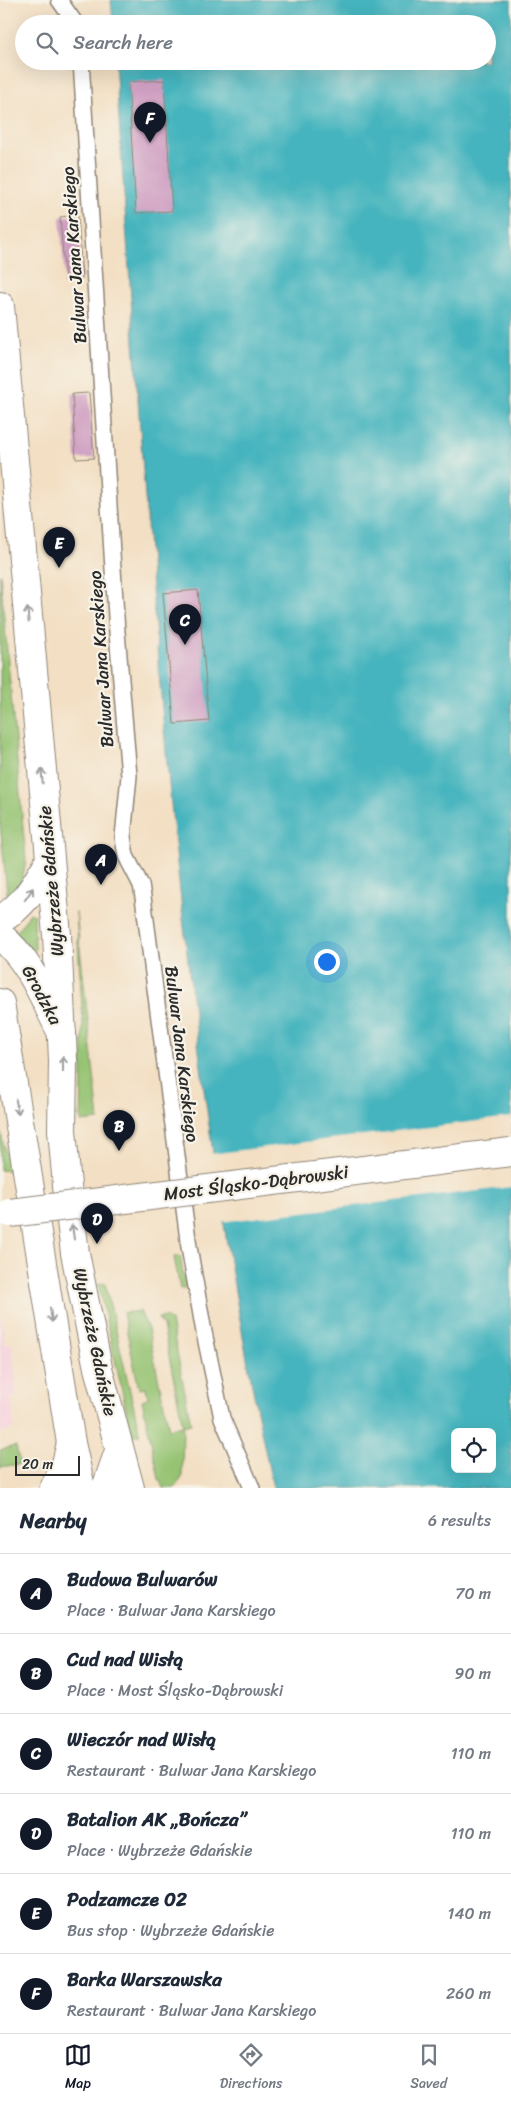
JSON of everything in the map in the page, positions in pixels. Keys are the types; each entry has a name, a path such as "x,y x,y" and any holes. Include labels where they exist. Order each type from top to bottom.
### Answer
{"main road":[{"name":"Wybrzeże Gdańskie","path":"0,306 57,935 62,1033 62,1130 69,1206 94,1351 130,1488"},
{"path":"0,920 16,910 28,897 50,860"},
{"name":"Grodzka","path":"0,936 11,944 23,959 62,1033"},
{"name":"Wybrzeże Gdańskie","path":"0,1006 44,1266 71,1443 81,1488"},
{"name":"Most Śląsko-Dąbrowski","path":"5,1213 511,1152"},
{"path":"54,1488 65,1468 71,1443"},
{"path":"106,1488 119,1451"}],"street":[{"path":"59,0 70,15"},
{"name":"Bulwar Jana Karskiego","path":"82,70 117,632 129,776 123,837 126,856 141,885 189,1247 222,1418 252,1488"}],"shaded area":[{"path":"0,1310 5,1344 12,1343 17,1396 11,1396 14,1429 0,1433"}],"green space":[{"path":"0,573 26,860 20,883 8,903 0,824"},
{"path":"76,912 99,1120 81,1122 83,1022"},
{"path":"30,913 34,915 35,949 33,951 15,934"},
{"path":"0,1129 10,1171 0,1170"},
{"path":"180,1256 186,1288 180,1289 174,1257"},
{"path":"105,1283 140,1434 132,1436 98,1284"},
{"path":"140,1311 148,1329 169,1429 183,1426 182,1478 174,1488 163,1488 159,1479 142,1400 148,1398 146,1388 139,1389 123,1313"},
{"path":"166,1317 171,1321 191,1424 183,1426 163,1326 158,1318"},
{"path":"16,1446 20,1464 0,1467 0,1450"}],"water":[{"path":"111,0 511,0 511,1488 273,1488 239,1312 210,1134 187,956 168,778 153,599 116,70 496,70 496,15 112,15"}],"pier":[{"path":"511,1117 511,1187 220,1222 210,1154"}],"building":[{"path":"164,80 172,211 136,213 128,82"},
{"path":"78,215 82,279 65,281 60,217"},
{"path":"89,393 94,458 76,459 72,394"},
{"path":"198,590 209,721 174,724 163,593"}],"tram line":[{"path":"0,1209 511,1146"},
{"path":"0,1220 511,1157"}],"place":[{"name":"Barka Warszawska","path":"150,143"},
{"name":"Podzamcze 02","path":"59,568"},
{"name":"Wieczór nad Wisłą","path":"185,645"},
{"name":"Budowa Bulwarów","path":"101,885"},
{"name":"Cud nad Wisłą","path":"119,1151"},
{"name":"Batalion AK „Bończa”","path":"97,1244"}]}
